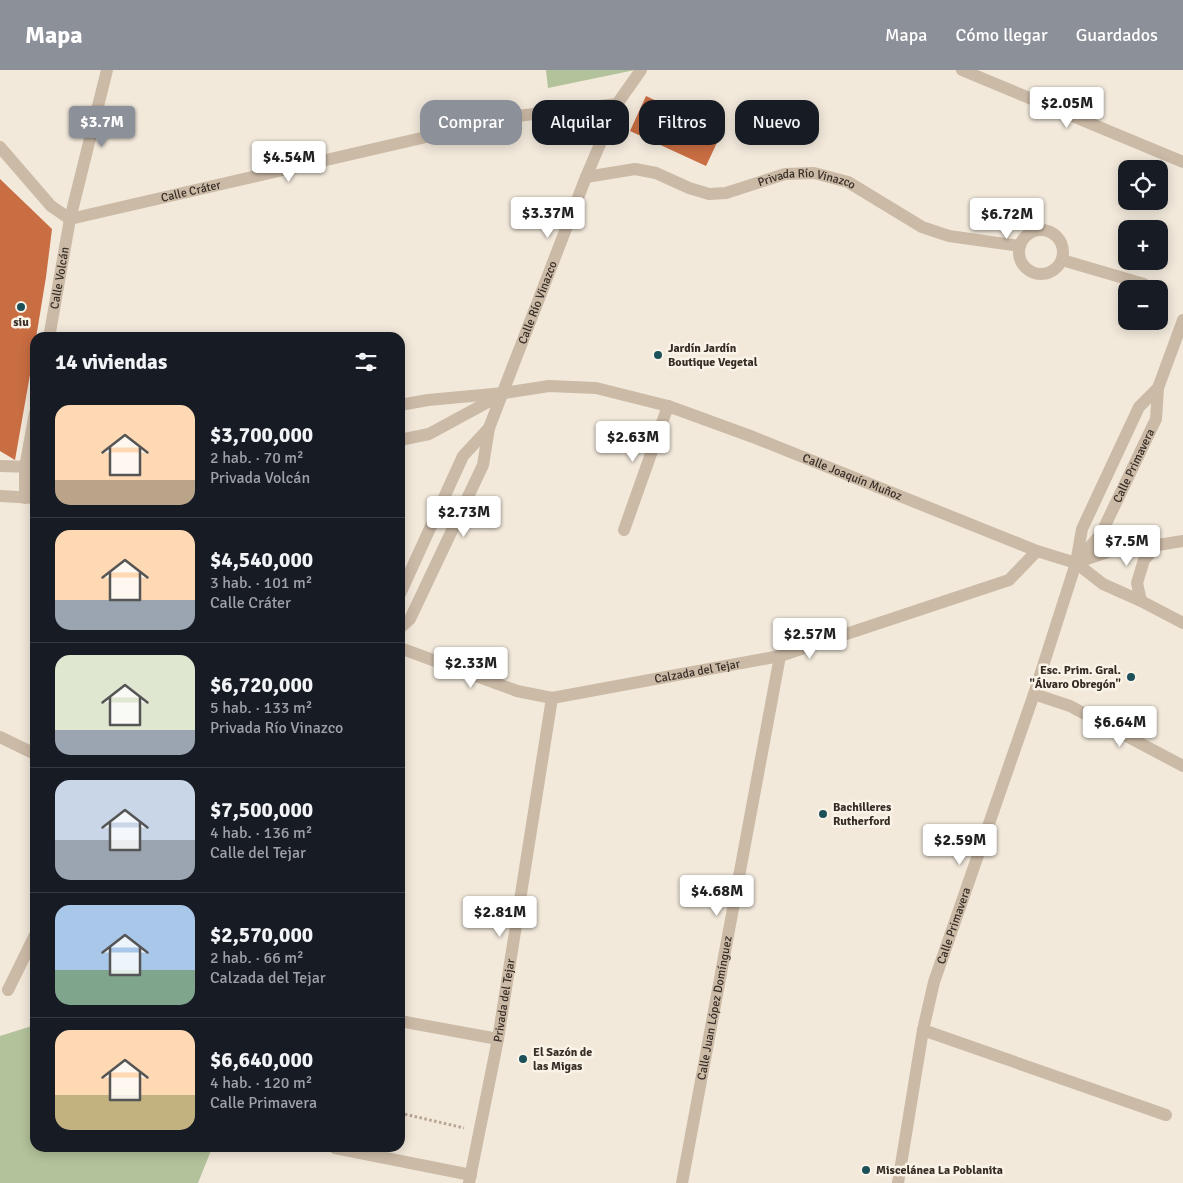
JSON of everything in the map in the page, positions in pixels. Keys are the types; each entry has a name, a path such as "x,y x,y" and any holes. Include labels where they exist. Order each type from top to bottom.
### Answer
{"street":[{"name":"Calle Volcán","path":"50,332 70,219 107,70"},
{"name":"Calle Río Vinazco","path":"620,100 641,70"},
{"path":"962,70 1183,162"},
{"name":"Calle Cráter","path":"70,219 517,116 532,114"},
{"name":"Calle Río Vinazco","path":"405,624 410,619 483,465 490,428 600,145"},
{"path":"0,147 51,206 70,219"},
{"name":"Privada Río Vinazco","path":"586,177 635,169 656,173 689,188 709,194 726,193 786,174 814,173 848,182 922,227 949,236 1020,246"},
{"path":"1037,230 1049,231 1058,237 1064,248 1062,260 1056,269 1046,275 1034,274 1025,268 1019,257 1020,246 1026,236 1031,233 1037,230"},
{"path":"1062,260 1130,280"},
{"name":"Calle Primavera","path":"1076,563 1101,534 1156,419 1158,388 1183,320"},
{"name":"Calle Joaquín Muñoz","path":"405,404 549,386 596,388 668,406 753,437 1037,551 1076,563 1103,584 1183,623"},
{"name":"Calle Primavera","path":"898,1183 923,1030 934,982 1034,694 1076,563 1082,529 1139,408 1158,388"},
{"path":"405,439 429,434 504,393"},
{"path":"624,530 668,406"},
{"name":"Calle Río Vinazco","path":"405,583 463,456 490,428"},
{"path":"0,466 30,467"},
{"path":"0,496 30,499"},
{"path":"1076,563 1119,548 1183,541"},
{"path":"1141,601 1137,583 1144,560 1158,545"},
{"name":"Calzada del Tejar","path":"405,650 517,691 552,698 780,656 1009,580 1037,551"},
{"name":"Calle Juan López Domínguez","path":"682,1183 780,656"},
{"path":"1034,694 1070,706 1183,766"},
{"name":"Privada del Tejar","path":"470,1179 498,1039 552,698"},
{"path":"0,737 30,752"},
{"path":"8,990 30,945"},
{"path":"405,1022 498,1039"},
{"path":"923,1030 1166,1115"},
{"path":"352,1152 470,1179"}],"path":[{"path":"405,1114 479,1131"}],"green space":[{"path":"546,70 635,70 548,88"},
{"path":"30,1027 30,1152 210,1152 198,1183 0,1183 0,1036"}],"building":[{"path":"646,96 654,100 644,100"},
{"path":"639,111 639,135 630,131"},
{"path":"660,145 716,145 706,166"},
{"name":"siu","path":"0,179 52,229 37,332 30,332 30,374 15,460 0,451"}],"place":[{"name":"siu","path":"21,307"},
{"name":"Jardín Jardín Boutique Vegetal","path":"658,355"},
{"name":"Esc. Prim. Gral. \"Álvaro Obregón\"","path":"1131,677"},
{"name":"Bachilleres Rutherford","path":"823,814"},
{"name":"El Sazón de las Migas","path":"523,1059"},
{"name":"Miscelánea La Poblanita","path":"866,1170"}]}
